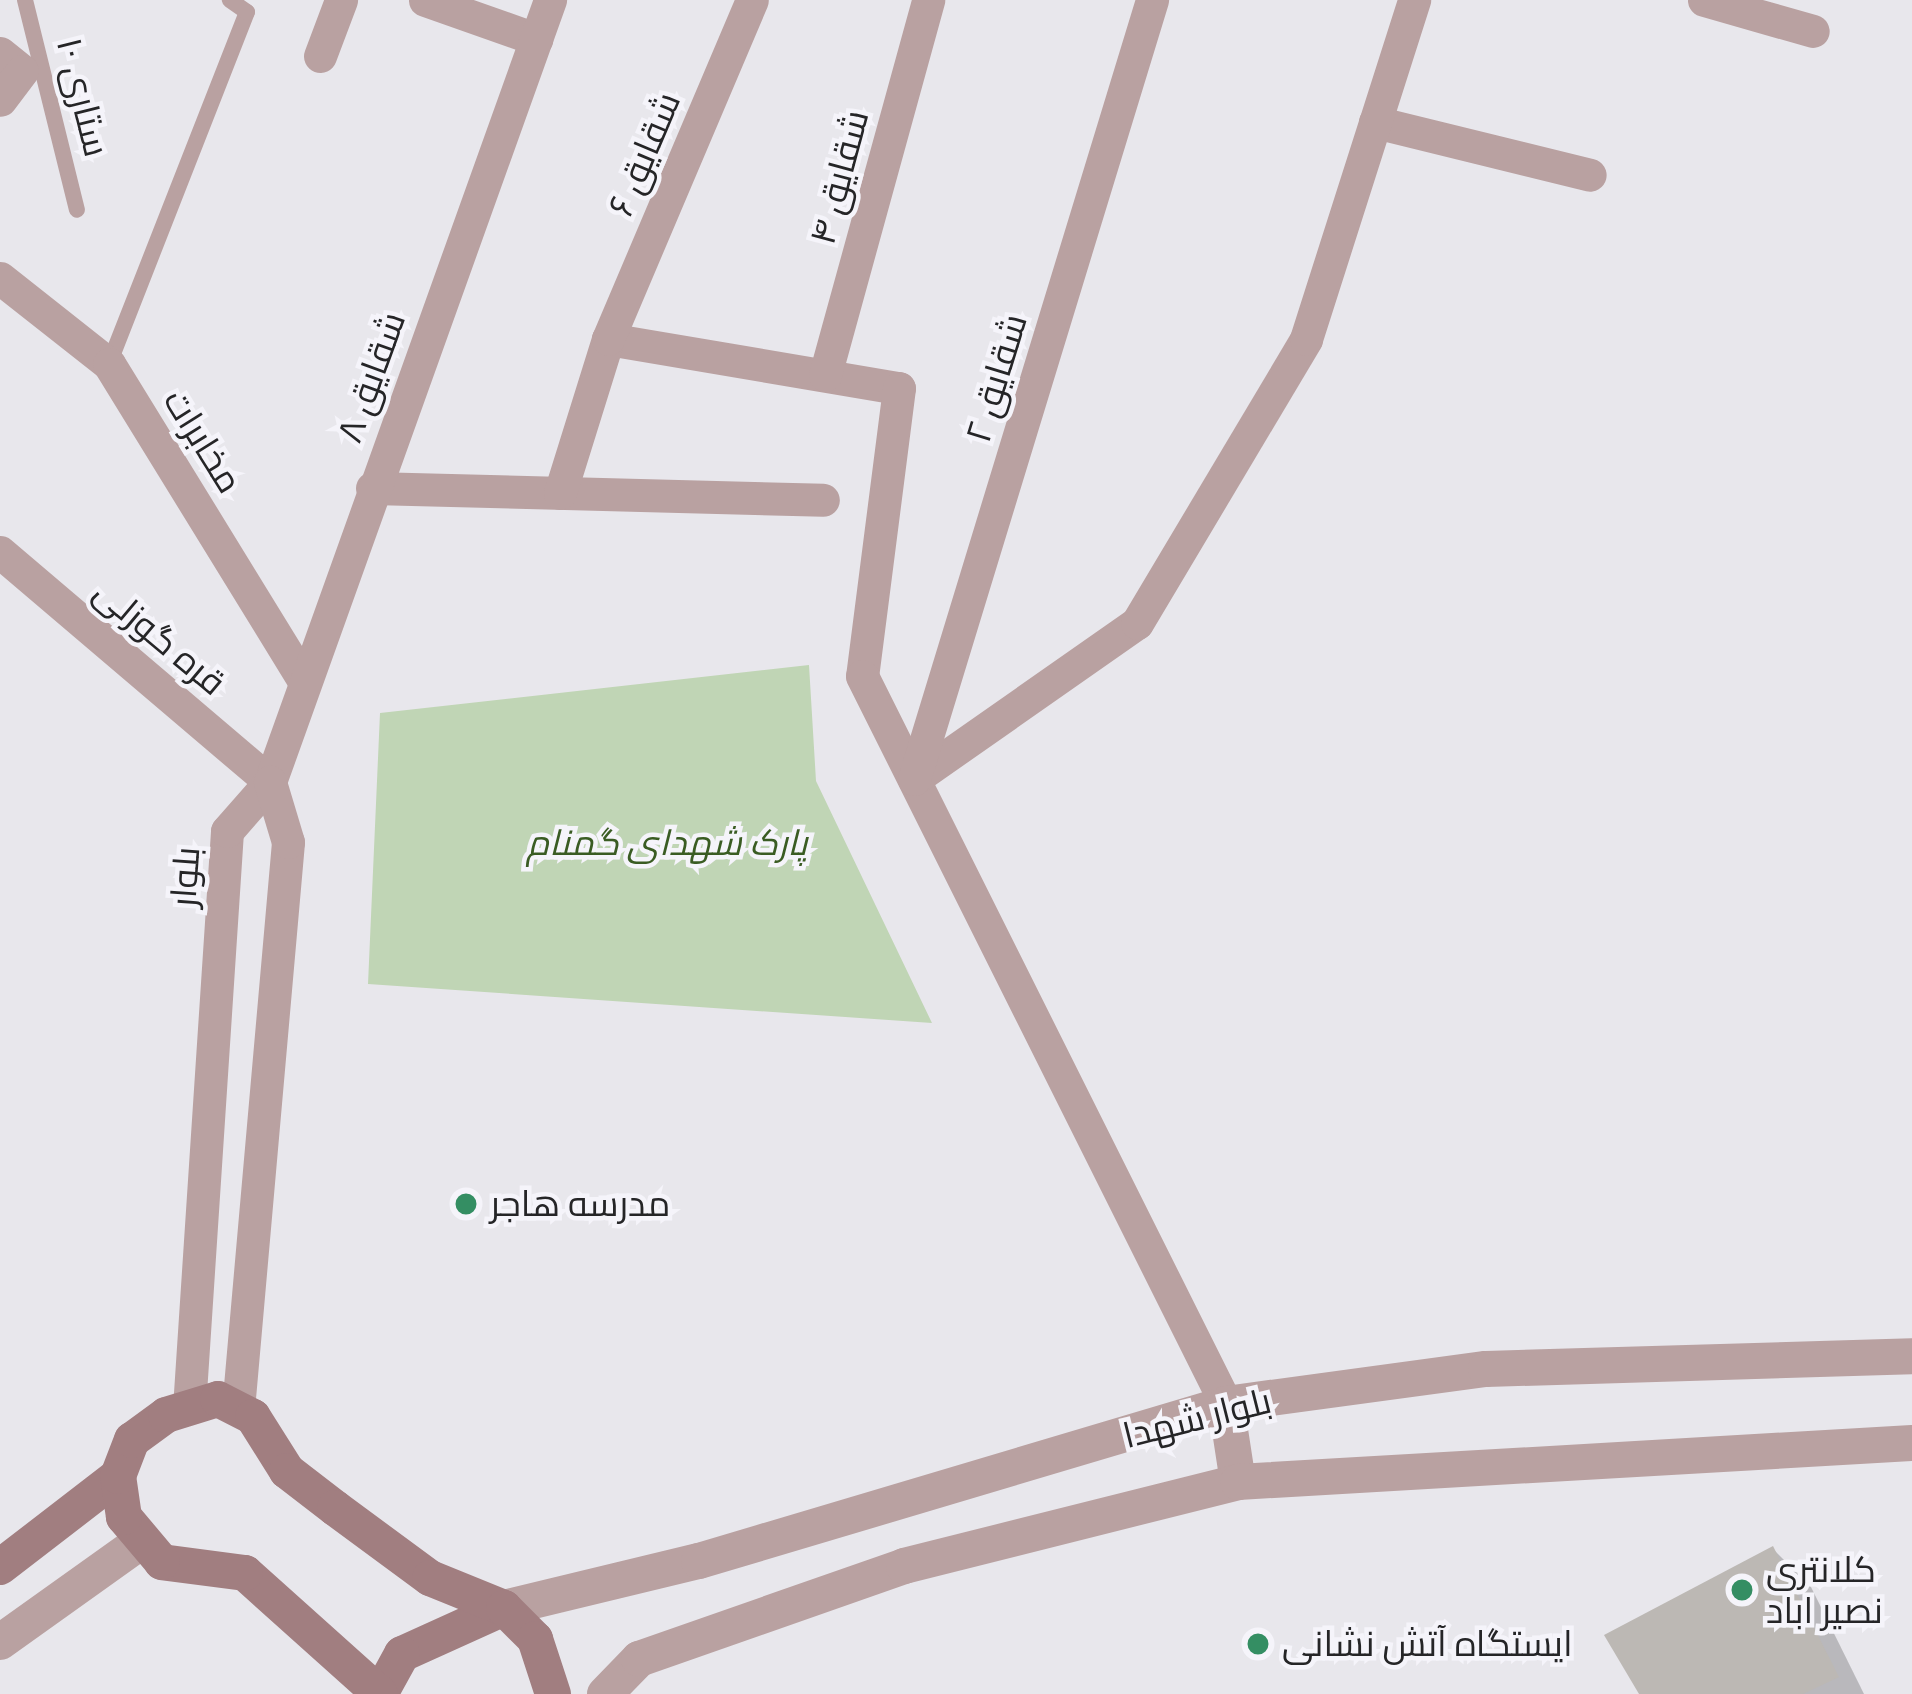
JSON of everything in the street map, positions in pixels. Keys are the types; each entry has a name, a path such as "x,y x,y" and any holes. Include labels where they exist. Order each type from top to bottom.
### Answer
{"main road":[{"path":"504,1608 402,1654 380,1694 245,1573 162,1562 140,1542 124,1517 118,1476 132,1440 189,1408 218,1399 253,1417 287,1471 335,1508 430,1578 504,1608 535,1639 553,1694"},
{"path":"0,1568 118,1476"}],"street":[{"path":"320,56 341,0"},
{"path":"425,0 536,39"},
{"name":"شقایق ۸","path":"270,782 302,678 550,0"},
{"name":"شقایق ۶","path":"608,339 752,0"},
{"name":"شقایق ۴","path":"825,375 928,0"},
{"name":"شقایق ۲","path":"914,779 1152,0"},
{"path":"914,779 1137,623 1306,339 1414,0"},
{"path":"1703,0 1813,31"},
{"path":"0,53 22,71 0,100"},
{"path":"1375,122 1590,175"},
{"name":"مخابرات","path":"0,278 110,364 302,678"},
{"path":"560,493 608,339 899,388 862,676 1226,1404 1238,1481"},
{"path":"371,488 823,500"},
{"name":"قره گوزلی","path":"0,552 270,782"},
{"path":"238,1409 288,842 270,782"},
{"name":"بلوار","path":"189,1408 227,831 270,782"},
{"name":"بلوار شهدا","path":"504,1608 699,1562 1226,1404 1486,1370 1912,1356"},
{"name":"بلوار شهدا","path":"605,1694 639,1659 904,1566 1238,1481 1912,1443"},
{"path":"0,1642 140,1542"}],"lane":[{"name":"ستاری ۱۰","path":"25,0 77,210"},
{"path":"110,364 247,12 230,0"}],"green space":[{"name":"پارک شهدای گمنام","path":"809,665 816,781 932,1023 368,984 380,713"}],"building":[{"name":"کلانتری نصیر اباد","path":"1773,1546 1839,1677 1803,1694 1639,1694 1604,1635"}],"place":[{"name":"مدرسه هاجر","path":"466,1204"},
{"name":"کلانتری نصیر اباد","path":"1742,1590"},
{"name":"ایستگاه آتش نشانی","path":"1258,1644"}]}
